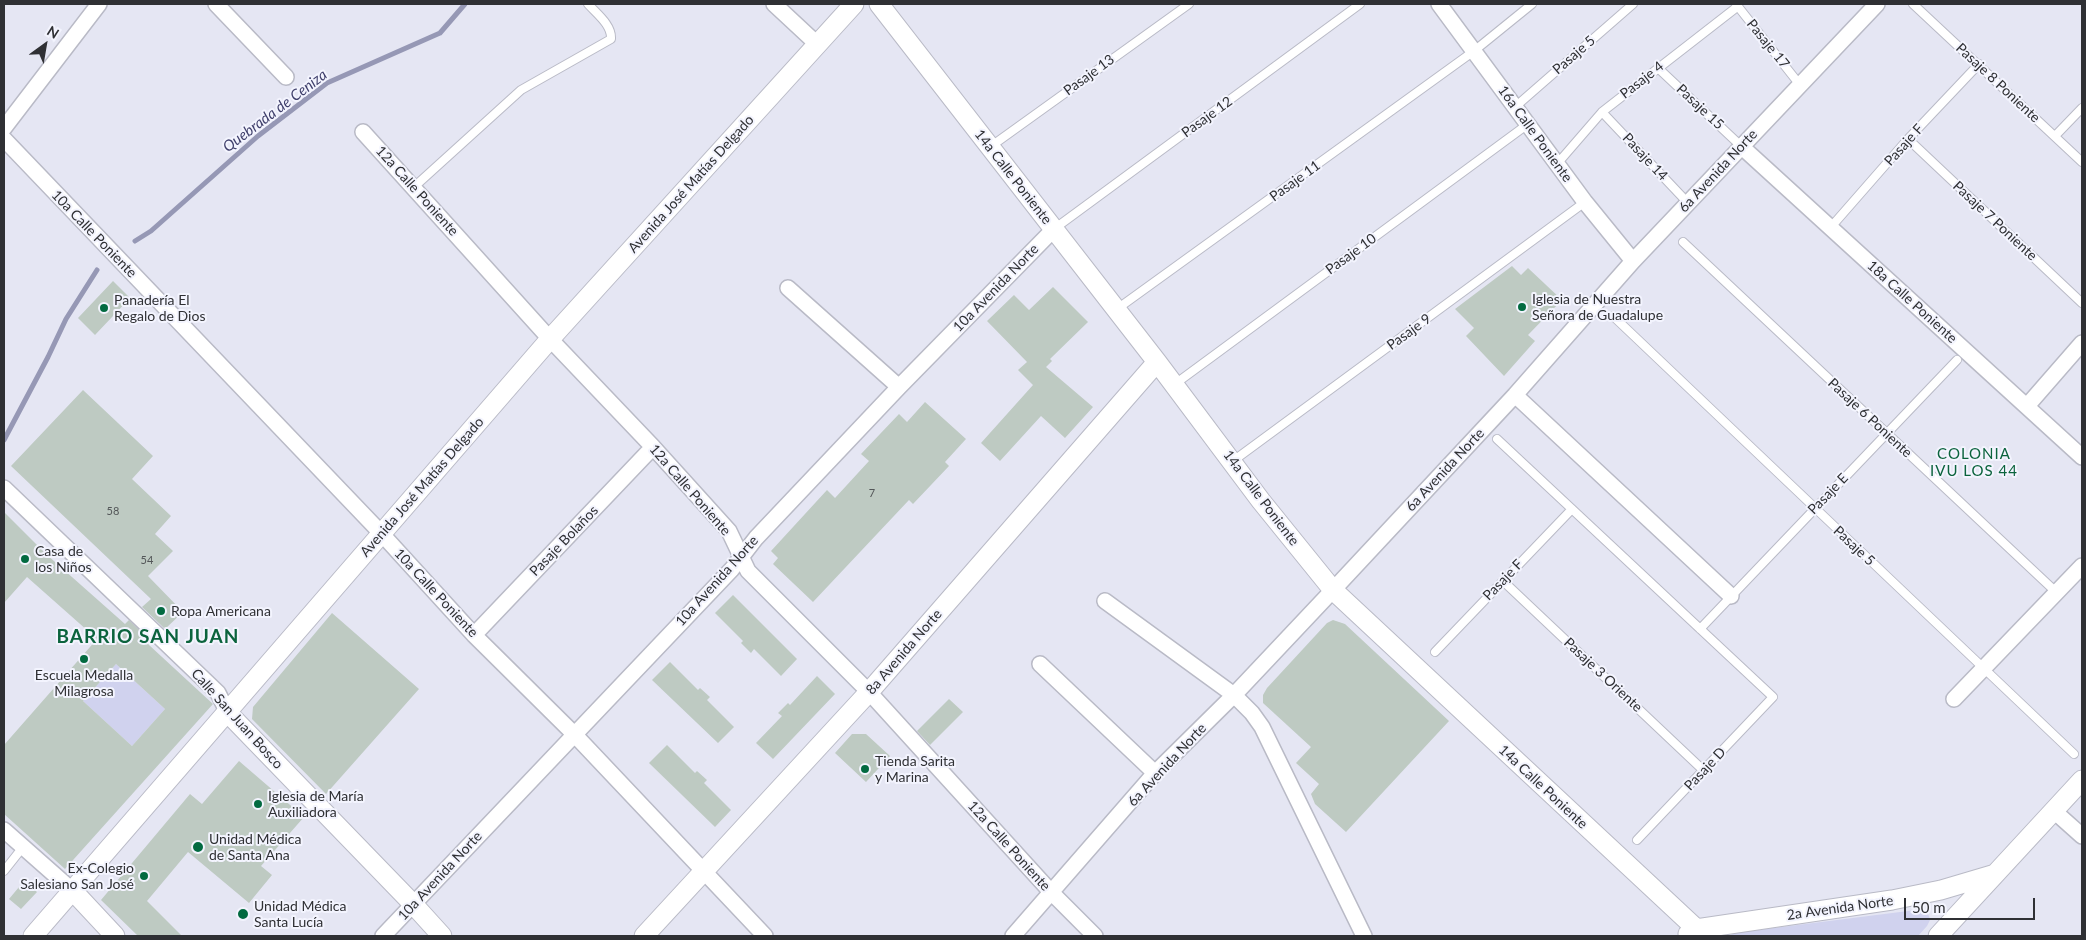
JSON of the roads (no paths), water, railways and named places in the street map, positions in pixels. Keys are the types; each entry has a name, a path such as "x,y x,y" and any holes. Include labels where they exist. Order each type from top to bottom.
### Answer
{"street":[{"path":"4,128 99,4"},
{"path":"216,4 286,77"},
{"path":"774,4 818,44"},
{"name":"Avenida José Matías Delgado","path":"33,936 550,339 854,4"},
{"name":"14a Calle Poniente","path":"879,4 1174,384 1261,501 1333,590 1695,934"},
{"name":"16a Calle Poniente","path":"1439,4 1557,164 1633,262"},
{"name":"6a Avenida Norte","path":"1013,936 1155,773 1234,695 1333,590 1515,394 1633,262 1877,4"},
{"name":"12a Calle Poniente","path":"363,132 550,339 653,447 729,532 748,571 869,692 1051,892 1095,936"},
{"name":"10a Calle Poniente","path":"4,139 381,533 474,635 574,734 765,936"},
{"name":"18a Calle Poniente","path":"1742,146 2082,457"},
{"name":"10a Avenida Norte","path":"383,936 741,558 756,538 899,387 1054,229"},
{"path":"788,288 899,387"},
{"path":"2027,406 2082,343"},
{"name":"8a Avenida Norte","path":"644,936 869,692 1157,362"},
{"path":"1515,394 1731,596"},
{"name":"Pasaje Bolaños","path":"474,635 653,447"},
{"name":"Calle San Juan Bosco","path":"4,488 218,693 228,713 442,936"},
{"path":"1954,699 2082,566"},
{"path":"1105,601 1234,695 1252,712 1262,727 1364,936"},
{"path":"1040,664 1155,773"},
{"path":"1938,936 2082,780"},
{"path":"2054,811 2082,836"},
{"path":"4,830 73,891 115,936"},
{"name":"2a Avenida Norte","path":"1695,934 1892,900 1941,890 1995,874"}],"lane":[{"path":"414,188 521,90 611,39 612,32 588,4"},
{"name":"Pasaje 13","path":"990,147 1189,4"},
{"name":"Pasaje 12","path":"1054,229 1360,4"},
{"name":"Pasaje 11","path":"1116,310 1474,51 1532,4"},
{"name":"Pasaje 5","path":"1515,107 1633,4"},
{"name":"Pasaje 8 Poniente","path":"1913,4 2082,162"},
{"name":"Pasaje 17","path":"1736,5 1800,84"},
{"name":"Pasaje 4","path":"1557,164 1602,112 1736,5"},
{"name":"Pasaje F","path":"1831,227 1908,139 1979,64"},
{"name":"Pasaje 15","path":"1658,68 1742,146"},
{"path":"2055,136 2082,108"},
{"name":"Pasaje 14","path":"1602,112 1688,203"},
{"name":"Pasaje 10","path":"1174,384 1528,124"},
{"name":"Pasaje 7 Poniente","path":"1908,139 2082,303"},
{"name":"Pasaje 9","path":"1233,461 1586,202"},
{"name":"Pasaje 6 Poniente","path":"1683,242 2056,592"},
{"name":"Pasaje 5","path":"1613,316 2074,754"},
{"name":"Pasaje E","path":"1700,629 1957,360"},
{"path":"1497,439 1700,629"},
{"name":"Pasaje F","path":"1435,652 1572,509"},
{"name":"Pasaje 3 Oriente","path":"1503,580 1703,770"},
{"name":"Pasaje D","path":"1637,840 1773,697 1700,629"},
{"path":"4,871 23,847"}],"waterway":[{"name":"Quebrada de Ceniza","path":"135,241 151,231 258,136 327,83 440,33 465,4"},
{"name":"Quebrada de Ceniza","path":"4,440 66,319 97,270"}],"place":[{"name":"Iglesia de Nuestra Señora de Guadalupe","path":"1522,307"},
{"name":"Panadería El Regalo de Dios","path":"104,308"},
{"name":"Casa de los Niños","path":"25,559"},
{"name":"Ropa Americana","path":"161,611"},
{"name":"Escuela Medalla Milagrosa","path":"84,659"},
{"name":"Tienda Sarita y Marina","path":"865,769"},
{"name":"Iglesia de María Auxiliadora","path":"258,804"},
{"name":"Unidad Médica de Santa Ana","path":"198,847"},
{"name":"Ex-Colegio Salesiano San José","path":"144,876"},
{"name":"Unidad Médica Santa Lucía","path":"243,914"}],"district":[{"name":"COLONIA IVU LOS 44","path":"1974,462"},
{"name":"BARRIO SAN JUAN","path":"148,637"}]}
